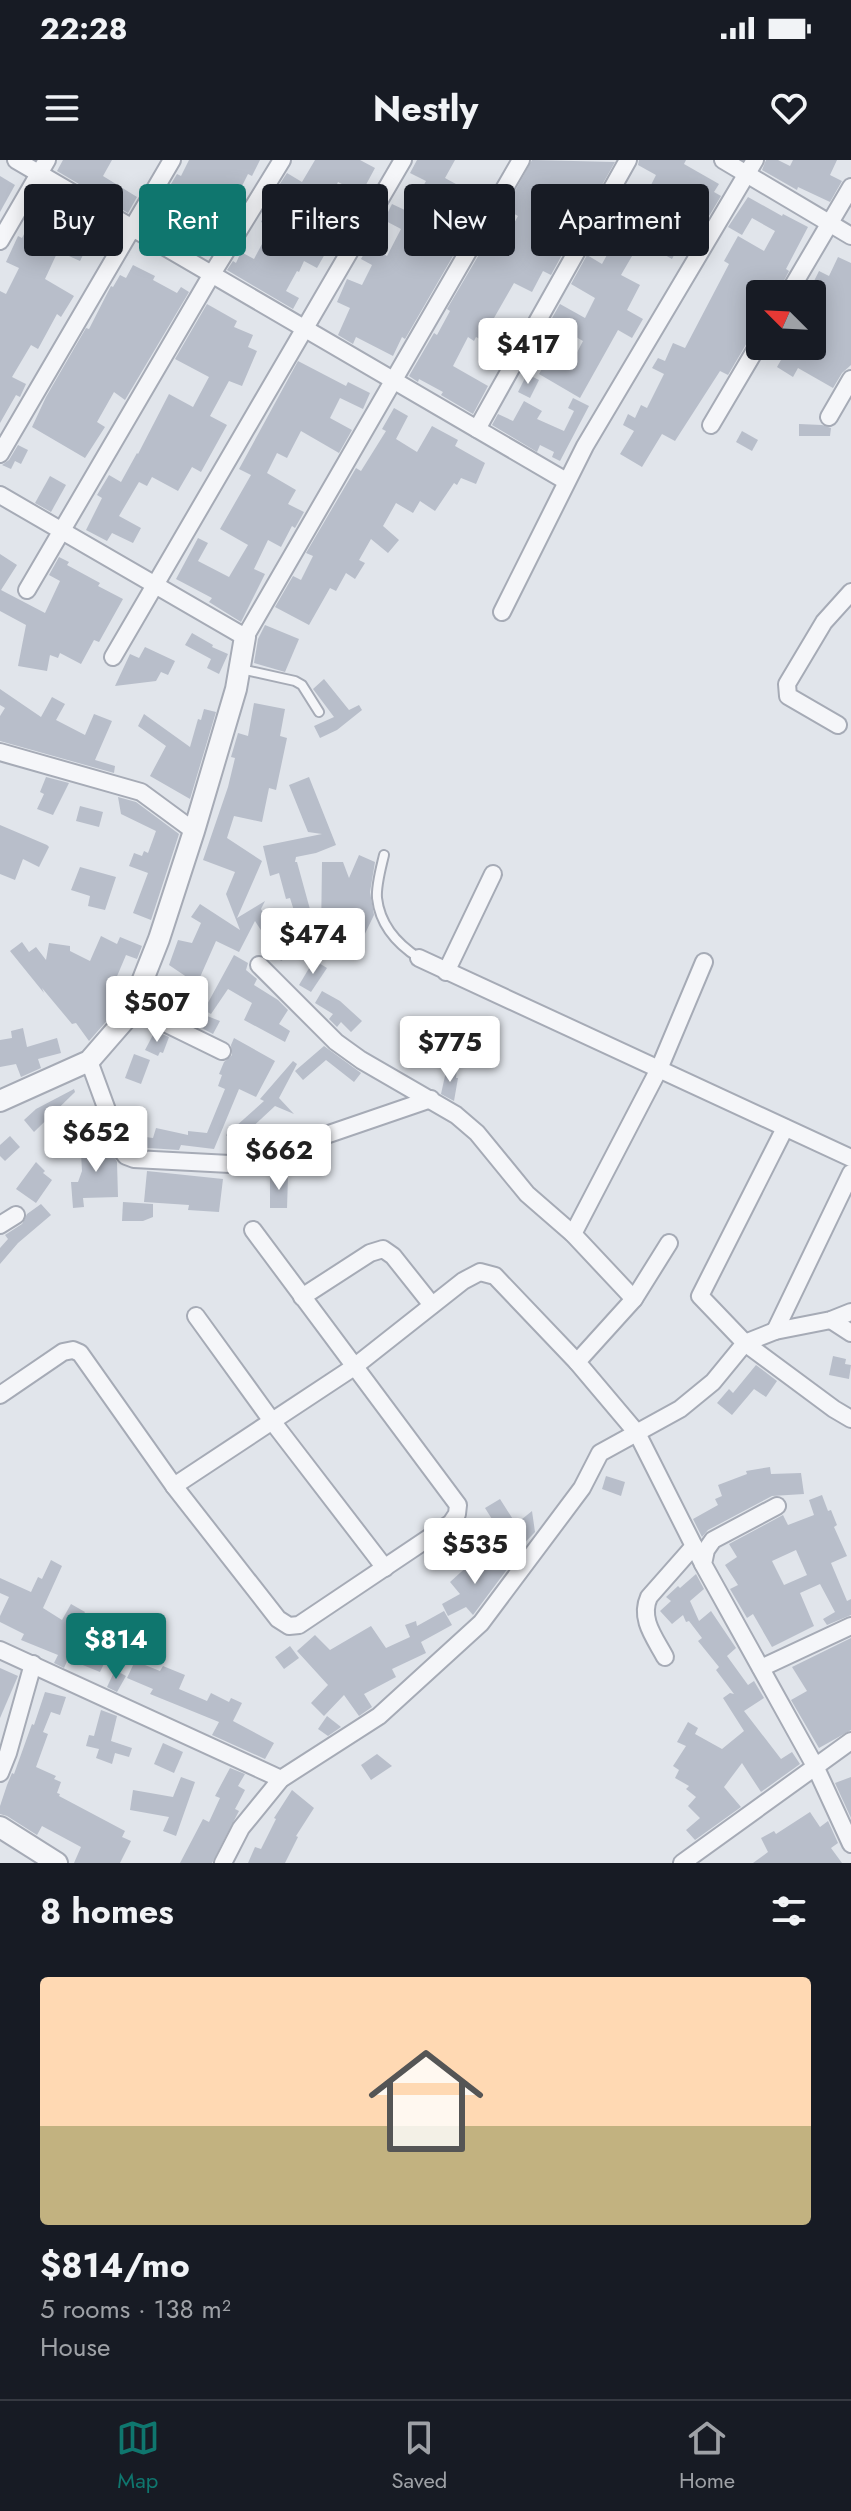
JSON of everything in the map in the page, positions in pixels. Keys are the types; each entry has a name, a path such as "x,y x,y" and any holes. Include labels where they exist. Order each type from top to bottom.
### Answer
{"street":[{"path":"16,160 43,167 133,228 566,481"},
{"path":"0,454 172,160"},
{"path":"27,590 282,160"},
{"path":"113,657 403,160"},
{"path":"0,1101 89,1061 129,1015 159,939 194,831 236,689 245,637 521,160"},
{"path":"477,429 628,160"},
{"path":"723,160 751,167 851,236"},
{"path":"0,241 43,167"},
{"path":"502,612 566,481 751,167"},
{"path":"796,280 851,187"},
{"path":"711,425 749,360"},
{"path":"829,417 851,379"},
{"path":"0,495 245,637"},
{"path":"838,725 788,696 787,684 824,622 851,592"},
{"path":"0,752 141,792 194,831"},
{"path":"446,972 493,874"},
{"path":"419,958 851,1158"},
{"path":"573,1234 659,1069 704,962"},
{"path":"259,965 336,1042 456,1115 477,1133 527,1194 573,1234 634,1299"},
{"path":"132,1007 222,1051"},
{"path":"89,1061 119,1145 126,1156 134,1159 230,1164 285,1149 431,1099"},
{"path":"785,1128 700,1296 745,1343 851,1419"},
{"path":"775,1331 851,1173"},
{"path":"0,1225 16,1215"},
{"path":"0,1395 63,1352 73,1350 80,1353 174,1486 278,1619 289,1626 299,1625 451,1523 458,1505 253,1230"},
{"path":"577,1362 634,1299 669,1243"},
{"path":"302,1297 370,1253 383,1249 393,1256 432,1305"},
{"path":"174,1486 354,1367 463,1281 480,1272 495,1276 577,1362 637,1433 703,1564 815,1766 851,1844"},
{"path":"223,1863 241,1828 281,1779 379,1716 481,1623 582,1488 600,1453 680,1409 713,1382 745,1343 775,1331 831,1320 851,1312"},
{"path":"196,1316 385,1568"},
{"path":"831,1320 851,1333"},
{"path":"703,1564 706,1550 713,1540 777,1506"},
{"path":"665,1657 644,1615 646,1604 694,1546"},
{"path":"761,1668 851,1626"},
{"path":"0,1650 281,1779"},
{"path":"0,1773 33,1664"},
{"path":"682,1863 851,1741"},
{"path":"0,1827 57,1863"}],"lane":[{"path":"240,669 295,681 302,685 319,712"},
{"path":"384,855 377,897 386,928 404,949 419,958"}],"building":[{"path":"63,160 112,160 103,176 116,184 79,184 57,171"},
{"path":"189,160 260,160 252,176 248,174 243,184 171,184 177,174 181,176"},
{"path":"315,160 360,160 375,168 366,184 280,184 287,173 302,182"},
{"path":"417,160 455,160 445,178 456,184 424,184 426,181 410,173"},
{"path":"532,160 615,162 603,184 531,184 531,256 561,256 551,275 543,271 532,292 514,283 494,318 517,331 506,353 476,337 474,341 468,337 453,366 488,386 473,414 441,395 443,392 409,376 434,333 437,335 450,311 447,309 478,256 515,256 515,221 518,216 515,214 515,191"},
{"path":"639,160 686,160 684,164 719,184 714,192 721,196 709,216 709,184 652,184 656,175 638,165"},
{"path":"766,160 778,160 790,166 793,160 837,160 830,175 842,181 830,202 798,187 797,190 762,170"},
{"path":"0,176 15,185 0,212"},
{"path":"123,188 137,197 128,213 123,210"},
{"path":"748,197 808,227 786,269 789,271 784,280 746,280 746,344 728,375 720,371 675,441 662,434 642,467 620,454 634,431 623,425 628,414 635,418 641,405 647,408 664,374 652,368 658,358 665,361 673,343 685,348 729,264 724,261 738,236 764,251 775,231 752,218 742,235 728,227"},
{"path":"392,204 404,210 404,256 453,256 393,356 356,337 353,344 338,335 350,308 337,302 347,279 362,285 372,265 361,259 363,256 388,256 401,229 388,222"},
{"path":"24,234 24,256 56,256 45,279 74,296 61,317 57,314 38,349 31,345 12,377 26,384 0,423 0,291 6,294 19,268 6,262 18,236 22,238"},
{"path":"262,244 262,256 324,256 317,268 304,261 297,271 286,291 299,298 293,309 227,270 239,256 246,255 254,259"},
{"path":"586,256 602,264 606,256 632,256 621,275 640,285 627,310 643,319 632,338 618,330 580,398 539,374 551,353 571,364 583,341 564,330 546,358 534,350 560,304 585,318 595,298 571,284"},
{"path":"838,257 851,263 851,365 833,388 798,368 793,377 777,367 781,360 826,360 826,280 814,280 819,271 829,276"},
{"path":"133,265 155,276 153,280 177,293 181,287 189,292 125,400 114,392 97,422 105,427 85,458 32,427 46,397 86,328 89,329 111,286 120,275 126,278"},
{"path":"207,304 237,321 234,327 253,335 248,347 257,351 242,386 229,381 210,416 227,425 201,472 192,467 178,491 152,477 147,486 139,482 119,516 141,528 133,543 112,533 107,541 86,530 102,498 97,495 109,475 121,482 169,394 193,407 209,377 175,359"},
{"path":"298,361 346,386 348,382 370,393 363,409 340,398 330,418 352,430 339,453 301,431 287,458 277,453 267,473 296,490 288,504 304,512 281,547 268,540 254,569 265,574 241,622 209,602 212,598 176,579 198,538 208,543 198,561 229,577 248,545 220,529 251,475 239,469"},
{"path":"527,374 539,380 530,398 518,392"},
{"path":"573,398 589,406 560,461 552,457 554,452 540,445 537,452 492,425 498,414 513,421 524,401 542,411 537,419 564,431 574,411 568,408"},
{"path":"394,408 408,416 396,439 417,452 432,426 458,440 455,446 485,463 476,484 461,478 457,485 454,483 435,511 420,501 413,513 396,503 383,526 399,540 388,553 371,539 359,560 365,563 355,579 346,573 336,591 330,588 309,625 275,607 293,576 301,580 313,556 306,553 356,468 361,471 386,431 382,429"},
{"path":"799,424 831,428 830,436 799,436"},
{"path":"742,431 758,440 752,451 736,442"},
{"path":"18,445 28,450 21,464 15,461 11,469 2,465 9,460"},
{"path":"50,476 66,485 51,512 35,503"},
{"path":"0,554 17,565 1,590 45,613 60,581 49,575 59,557 69,562 67,565 100,583 98,586 123,599 99,642 94,640 81,664 60,653 58,658 50,655 47,671 18,666 26,625 0,611"},
{"path":"265,625 299,639 285,672 254,663 258,639"},
{"path":"192,633 228,654 219,674 207,668 211,659 185,645"},
{"path":"145,647 175,661 168,675 161,672 156,681 115,686 130,654 139,658"},
{"path":"324,679 349,710 359,705 362,710 337,730 320,738 314,726 334,717 313,689"},
{"path":"0,689 41,717 52,697 65,704 56,720 85,735 94,714 112,721 95,760 115,766 114,773 0,741 0,716 5,708 0,705"},
{"path":"254,703 285,709 280,736 287,738 276,790 269,788 262,822 234,816 227,838 262,861 237,918 265,901 261,909 276,936 282,932 295,952 281,961 255,921 239,952 216,941 197,984 169,965 178,940 192,943 201,923 191,917 200,904 240,930 226,894 235,872 203,860 228,787 235,758 231,757 238,733 248,736"},
{"path":"204,709 216,712 190,799 150,776 166,746 138,726 144,714 190,747"},
{"path":"46,777 69,783 53,815 37,809 44,794 40,792"},
{"path":"309,777 336,845 296,857 311,913 296,917 290,898 286,899 279,873 270,876 263,846 322,834 308,832 289,785"},
{"path":"118,797 136,802 179,834 151,920 133,913 148,873 129,866 134,853 142,856 144,851 148,853 156,831 121,814"},
{"path":"80,806 103,812 99,827 76,821"},
{"path":"0,825 49,847 39,867 23,859 15,880 0,874"},
{"path":"359,855 375,862 370,892 374,915 360,944 333,931 337,924 321,935 322,862 343,862 349,878"},
{"path":"80,867 116,877 105,910 88,906 90,896 71,890"},
{"path":"101,936 117,944 120,937 142,946 137,959 126,955 115,981 126,988 118,1008 89,1041 10,951 22,942 29,952 36,947 46,960 49,943 70,946 70,951 90,961"},
{"path":"234,955 248,963 246,970 257,979 254,985 288,1010 279,1024 290,1031 285,1042 244,1020 252,1003 228,989 211,1014 204,1010"},
{"path":"314,960 327,968 311,992 299,985"},
{"path":"162,985 190,999 182,1018 153,1004"},
{"path":"322,991 340,1001 362,1021 351,1032 341,1022 337,1027 329,1019 333,1014 315,1003"},
{"path":"202,1014 220,1021 213,1034 196,1025"},
{"path":"23,1028 27,1047 57,1038 61,1053 38,1059 41,1068 21,1077 16,1064 0,1067 0,1040 12,1038 11,1031"},
{"path":"155,1031 169,1037 163,1053 160,1052 158,1056 145,1050"},
{"path":"234,1038 275,1061 256,1097 239,1089 214,1149 181,1145 179,1150 133,1147 131,1135 153,1138 156,1128 188,1135 188,1131 207,1133 225,1089 218,1086 222,1075 219,1074 224,1062 232,1055"},
{"path":"324,1046 361,1073 354,1082 326,1060 303,1080 295,1071"},
{"path":"134,1054 150,1060 141,1084 125,1078"},
{"path":"293,1061 297,1064 279,1098 294,1114 275,1106 234,1144 226,1135 264,1101 260,1099"},
{"path":"447,1067 457,1068 454,1101 441,1094"},
{"path":"74,1089 75,1092 34,1132 24,1120 36,1109"},
{"path":"64,1124 82,1141 70,1154 55,1136"},
{"path":"90,1134 100,1138 97,1147 110,1150 117,1162 118,1197 83,1198 84,1207 73,1208 71,1182 78,1182 82,1171 81,1153"},
{"path":"10,1136 20,1147 5,1161 0,1156 0,1145"},
{"path":"36,1162 52,1180 36,1203 16,1189"},
{"path":"147,1171 223,1179 219,1212 188,1210 189,1205 144,1202"},
{"path":"270,1175 288,1176 287,1208 270,1208"},
{"path":"123,1202 153,1204 153,1217 143,1221 122,1221"},
{"path":"41,1204 51,1215 18,1243 0,1264 0,1248 8,1239 5,1235 22,1224 27,1214"},
{"path":"833,1356 846,1359 845,1364 851,1365 849,1379 829,1375"},
{"path":"756,1365 777,1381 766,1397 754,1389 732,1415 717,1403 729,1389 733,1393"},
{"path":"770,1467 771,1474 801,1473 804,1494 772,1496 708,1530 702,1537 693,1519 718,1505 715,1499 722,1496 718,1485 747,1474 746,1471"},
{"path":"606,1476 625,1482 621,1496 602,1489"},
{"path":"822,1495 837,1525 834,1527 847,1556 831,1563 847,1601 851,1599 851,1615 827,1625 823,1619 835,1612 820,1584 800,1593 814,1626 772,1647 753,1614 747,1618 730,1589 738,1585 725,1565 737,1557 729,1544 783,1515 788,1525 814,1515 809,1500","holes":["796,1550 807,1575 784,1585 772,1561"]},
{"path":"500,1499 516,1524 532,1511 535,1532 511,1557 497,1540 502,1535 485,1508"},
{"path":"502,1554 511,1564 473,1615 466,1607 448,1616 442,1604 460,1594 450,1582 471,1563 480,1573"},
{"path":"51,1560 62,1566 43,1608 62,1620 71,1604 85,1612 73,1633 94,1643 106,1621 131,1633 123,1650 113,1645 100,1672 68,1659 64,1668 54,1663 58,1655 21,1640 24,1634 0,1622 9,1597 0,1593 0,1578 31,1592 38,1577 42,1579"},
{"path":"696,1574 704,1589 690,1601 699,1621 711,1611 736,1648 727,1656 748,1685 754,1681 764,1698 744,1711 781,1759 792,1752 800,1764 761,1792 742,1763 724,1787 741,1807 695,1840 686,1830 700,1818 688,1806 696,1797 686,1789 689,1786 675,1778 679,1770 673,1766 686,1746 677,1742 688,1722 698,1728 695,1734 722,1749 744,1731 723,1698 734,1694 716,1670 719,1667 698,1641 702,1638 683,1615 672,1624 660,1611 671,1601 666,1597"},
{"path":"444,1611 452,1625 421,1642 426,1653 392,1669 396,1677 364,1694 372,1707 359,1716 344,1695 324,1716 311,1703 328,1685 297,1651 315,1635 330,1650 371,1626 386,1648 410,1637 405,1625 416,1621 417,1626"},
{"path":"851,1638 851,1730 819,1748 791,1700 807,1691 792,1667"},
{"path":"290,1646 299,1658 284,1669 275,1657"},
{"path":"135,1661 160,1671 163,1666 185,1675 179,1689 207,1701 211,1693 229,1702 231,1698 242,1703 233,1721 274,1743 265,1759 212,1735 219,1722 150,1694 153,1689 127,1678"},
{"path":"0,1668 18,1676 0,1718"},
{"path":"115,1670 126,1676 117,1692 107,1687"},
{"path":"45,1692 66,1697 60,1715 51,1712 43,1732 48,1734 36,1767 56,1776 54,1779 61,1782 57,1793 59,1796 125,1831 122,1837 131,1841 120,1863 74,1863 81,1847 42,1826 37,1835 0,1814 7,1785"},
{"path":"101,1710 117,1716 111,1741 132,1748 129,1757 115,1753 112,1764 96,1758 99,1749 86,1746 89,1735 94,1736"},
{"path":"327,1716 341,1727 328,1736 318,1729"},
{"path":"163,1743 183,1752 174,1773 154,1764"},
{"path":"377,1754 392,1766 371,1780 361,1765"},
{"path":"230,1768 245,1774 238,1786 245,1790 235,1809 239,1811 212,1863 180,1863 203,1819 209,1822 220,1798 215,1796"},
{"path":"181,1777 195,1782 176,1836 163,1831 169,1817 130,1810 133,1790 173,1797"},
{"path":"851,1777 851,1818 835,1783"},
{"path":"292,1790 314,1808 296,1836 285,1863 248,1863 255,1847 261,1849 274,1818"},
{"path":"810,1812 820,1827 828,1821 838,1843 831,1848 842,1863 753,1863 768,1852 761,1838 774,1831 776,1834"}]}
